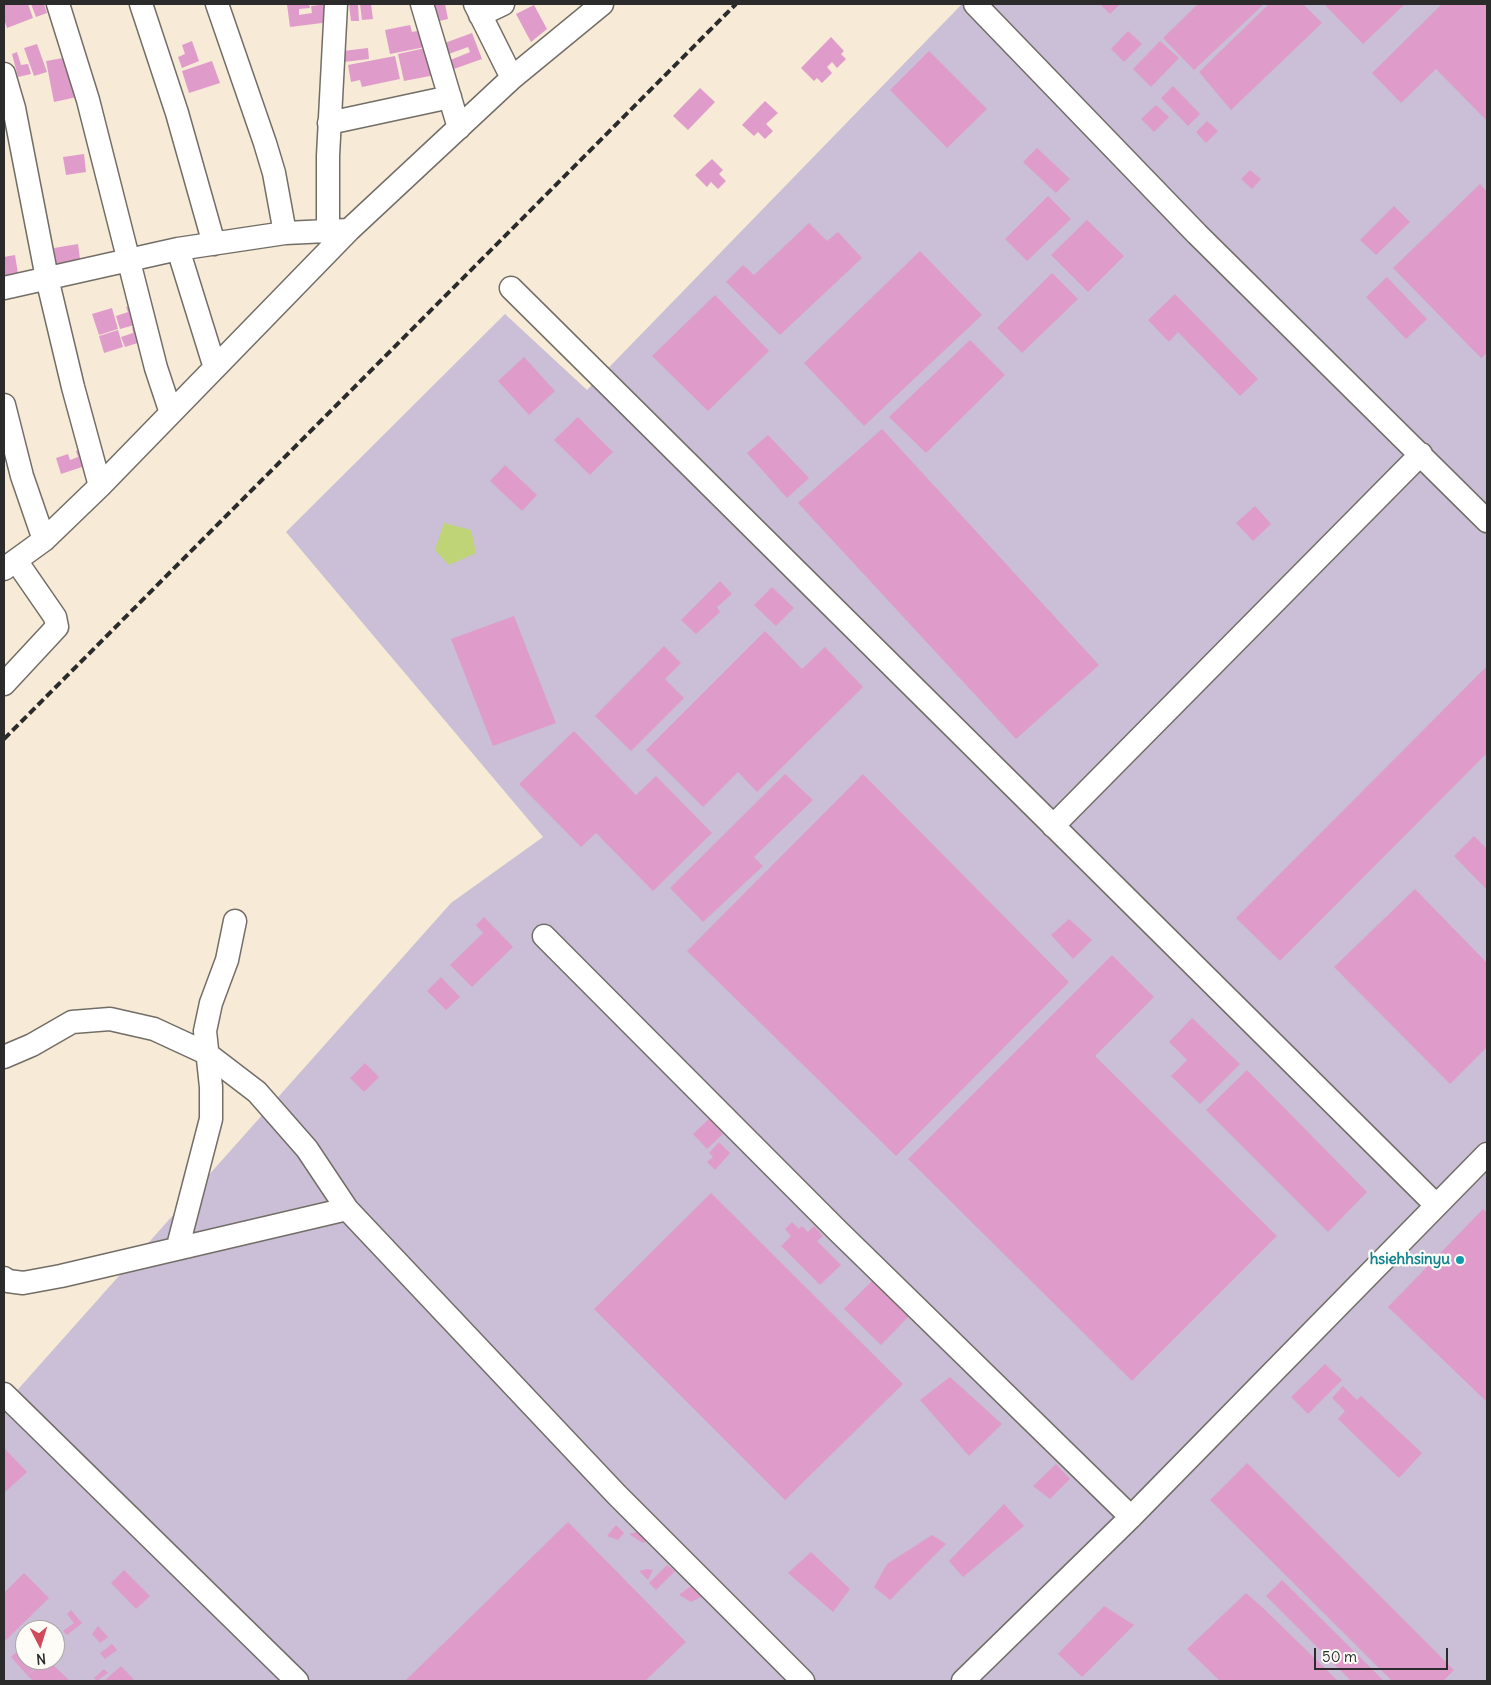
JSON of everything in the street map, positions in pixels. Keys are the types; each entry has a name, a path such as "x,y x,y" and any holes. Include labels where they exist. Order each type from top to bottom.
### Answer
{"street":[{"path":"58,4 88,100 156,368 171,413"},
{"path":"141,4 177,113 214,244"},
{"path":"216,4 265,143 274,173 285,233"},
{"path":"336,4 329,123 338,230"},
{"path":"422,4 459,128"},
{"path":"503,4 477,10 512,78"},
{"path":"4,684 58,627 56,617 10,565 44,540 100,486 215,368 338,230 459,128 512,78 602,4"},
{"path":"975,4 1197,234 1487,521"},
{"path":"4,74 14,108 47,278 72,388 100,486"},
{"path":"329,123 450,97"},
{"path":"4,288 178,250 285,233 338,230"},
{"path":"178,250 215,368"},
{"path":"511,288 1436,1205"},
{"path":"4,405 24,483 44,540"},
{"path":"1053,826 1421,454"},
{"path":"178,1246 211,1119 211,1087 205,1031 211,1003 227,960 235,921"},
{"path":"544,936 838,1231 1131,1517"},
{"path":"4,1057 32,1045 72,1022 89,1019 110,1019 154,1030 206,1053 256,1092 307,1149 347,1209 616,1495 803,1681"},
{"path":"964,1681 1131,1517 1487,1154"},
{"path":"4,1278 16,1282 32,1281 178,1246 347,1209"},
{"path":"4,1394 297,1681"}],"shaded area":[{"path":"962,4 1487,4 1487,1681 4,1681 4,1405 451,903 543,837 286,532 505,314 587,390"}],"green space":[{"path":"444,523 471,530 476,553 449,565 435,550"}],"building":[{"path":"4,4 28,4 33,18 7,28 4,19"},
{"path":"31,4 44,4 47,13 36,17"},
{"path":"287,4 309,4 310,8 299,9 299,15 312,13 311,6 328,4 330,22 290,27"},
{"path":"349,4 358,4 359,21 351,21"},
{"path":"360,4 371,4 373,19 362,20"},
{"path":"431,4 445,4 448,19 435,22"},
{"path":"1100,4 1120,4 1110,14"},
{"path":"1198,4 1264,4 1194,70 1163,38"},
{"path":"1269,4 1303,4 1322,23 1231,110 1199,72"},
{"path":"1324,4 1405,4 1363,44"},
{"path":"1442,4 1487,4 1487,121 1436,69 1401,103 1372,73"},
{"path":"534,5 547,29 531,42 516,14"},
{"path":"410,25 412,32 422,30 425,47 390,54 385,30"},
{"path":"1128,31 1142,44 1124,62 1111,49"},
{"path":"472,33 482,59 451,70 448,61 470,52 468,47 446,55 442,44"},
{"path":"831,37 844,51 841,54 846,59 837,68 832,62 827,67 832,73 822,83 817,78 814,81 801,68"},
{"path":"192,41 199,61 182,68 178,57 185,54 182,45"},
{"path":"1160,41 1179,58 1151,87 1133,69"},
{"path":"37,44 47,72 34,76 24,48"},
{"path":"430,47 435,75 404,81 398,54"},
{"path":"368,48 369,59 344,62 343,51"},
{"path":"929,51 987,109 947,148 890,90"},
{"path":"17,52 21,65 28,64 31,74 18,77 12,54"},
{"path":"395,56 400,79 362,87 360,80 351,82 348,65"},
{"path":"69,57 77,97 54,102 46,61"},
{"path":"212,61 220,83 189,93 182,71"},
{"path":"1173,86 1200,114 1188,126 1161,98"},
{"path":"700,88 715,102 688,130 673,116"},
{"path":"765,101 778,113 766,124 773,131 765,139 758,132 754,136 742,125"},
{"path":"1156,105 1169,117 1154,132 1141,119"},
{"path":"1207,121 1218,131 1206,143 1196,132"},
{"path":"1037,148 1070,179 1056,193 1023,162"},
{"path":"84,154 86,172 66,175 63,157"},
{"path":"712,159 723,170 719,174 726,181 718,189 711,182 707,187 695,175"},
{"path":"1250,170 1261,179 1252,189 1241,179"},
{"path":"1480,184 1487,192 1487,353 1481,358 1393,268"},
{"path":"1048,196 1071,219 1027,261 1005,239"},
{"path":"1394,206 1410,222 1376,255 1360,240"},
{"path":"1087,220 1124,256 1088,292 1051,255"},
{"path":"809,223 827,241 838,232 862,258 780,335 726,282 743,265 754,275"},
{"path":"78,244 81,267 57,270 54,248"},
{"path":"920,251 982,315 864,426 804,363"},
{"path":"15,255 19,280 4,282 4,257"},
{"path":"1052,273 1078,299 1022,353 997,328"},
{"path":"1387,277 1427,319 1406,339 1366,297"},
{"path":"1175,294 1258,379 1240,396 1178,332 1169,342 1148,320"},
{"path":"715,295 769,351 708,411 652,356"},
{"path":"136,304 142,323 120,329 116,316 128,312 126,307"},
{"path":"112,308 118,329 99,335 92,314"},
{"path":"142,324 147,340 125,347 121,337 133,333 132,327"},
{"path":"118,330 123,347 104,353 99,336"},
{"path":"970,340 1005,375 926,453 889,417"},
{"path":"524,357 555,391 529,415 498,381"},
{"path":"578,417 613,452 590,475 554,440"},
{"path":"882,429 1099,665 1016,739 798,503"},
{"path":"768,435 809,478 787,498 747,453"},
{"path":"83,449 88,465 61,474 56,458 68,454 70,460 78,457 76,451"},
{"path":"505,465 537,495 522,511 490,481"},
{"path":"1255,506 1271,524 1253,541 1236,523"},
{"path":"720,581 732,594 717,607 720,612 696,634 681,620"},
{"path":"772,587 794,608 776,626 754,605"},
{"path":"514,616 556,723 493,746 451,639"},
{"path":"765,631 802,669 825,647 863,687 757,792 738,772 703,807 646,750"},
{"path":"664,646 681,663 665,679 684,698 631,751 595,716"},
{"path":"1487,666 1487,753 1280,961 1236,918"},
{"path":"574,731 636,795 656,776 712,833 653,891 596,833 581,847 519,784"},
{"path":"785,774 813,800 754,857 763,866 703,922 670,888"},
{"path":"863,774 1069,982 896,1156 687,951"},
{"path":"1474,836 1487,849 1487,890 1454,856"},
{"path":"1415,889 1487,963 1487,1047 1450,1084 1334,967"},
{"path":"484,917 513,947 472,987 450,965 483,933 476,925"},
{"path":"1069,919 1092,940 1073,959 1051,935"},
{"path":"1112,955 1154,997 1095,1056 1277,1236 1132,1381 908,1159"},
{"path":"441,977 460,997 446,1010 427,991"},
{"path":"1192,1018 1240,1064 1200,1104 1171,1076 1187,1060 1169,1042"},
{"path":"365,1063 379,1077 364,1092 350,1078"},
{"path":"1247,1070 1367,1192 1328,1232 1206,1110"},
{"path":"709,1119 723,1134 707,1149 693,1134"},
{"path":"719,1142 730,1153 715,1170 707,1162 713,1157 709,1153"},
{"path":"711,1193 903,1384 785,1500 594,1309"},
{"name":"hsiehhsinyu","path":"1483,1209 1487,1213 1487,1402 1388,1307"},
{"path":"792,1222 799,1229 802,1226 808,1232 814,1226 823,1236 817,1241 841,1265 820,1285 781,1246 791,1236 785,1229"},
{"path":"873,1280 909,1316 881,1345 844,1309"},
{"path":"1325,1364 1342,1380 1308,1414 1291,1397"},
{"path":"950,1377 1002,1424 969,1456 920,1400"},
{"path":"1343,1386 1357,1400 1361,1396 1422,1453 1399,1478 1338,1419 1345,1411 1332,1398"},
{"path":"4,1448 27,1472 4,1493"},
{"path":"1247,1463 1454,1670 1443,1681 1392,1681 1210,1500"},
{"path":"1056,1464 1070,1479 1050,1499 1033,1486"},
{"path":"1004,1504 1024,1526 963,1577 949,1561"},
{"path":"568,1522 686,1642 645,1681 405,1681"},
{"path":"616,1525 624,1533 618,1540 607,1536"},
{"path":"641,1531 649,1539 643,1543 629,1534"},
{"path":"932,1535 946,1544 890,1600 874,1587 887,1564"},
{"path":"811,1552 850,1589 833,1612 788,1573"},
{"path":"667,1565 675,1571 656,1590 649,1583"},
{"path":"124,1570 150,1596 136,1609 111,1583"},
{"path":"653,1570 648,1580 639,1571"},
{"path":"24,1573 49,1598 26,1620 15,1620 15,1631 4,1642 4,1593"},
{"path":"1282,1580 1384,1681 1351,1681 1266,1596"},
{"path":"696,1586 701,1597 691,1602 679,1595 688,1588"},
{"path":"1246,1593 1338,1681 1220,1681 1187,1649"},
{"path":"1104,1606 1134,1625 1082,1677 1058,1654"},
{"path":"71,1610 82,1623 67,1635 65,1630 74,1623 67,1614"},
{"path":"98,1626 108,1637 100,1643 92,1634"},
{"path":"112,1644 117,1650 105,1659 100,1653"},
{"path":"15,1653 15,1662 11,1657"},
{"path":"121,1666 135,1681 104,1681"},
{"path":"104,1669 108,1673 97,1681 94,1678"},
{"path":"23,1670 33,1670 27,1675"},
{"path":"34,1670 58,1670 70,1681 33,1681 27,1675"}],"railway":[{"path":"4,739 736,4"}],"place":[{"name":"hsiehhsinyu","path":"1460,1260"}]}
